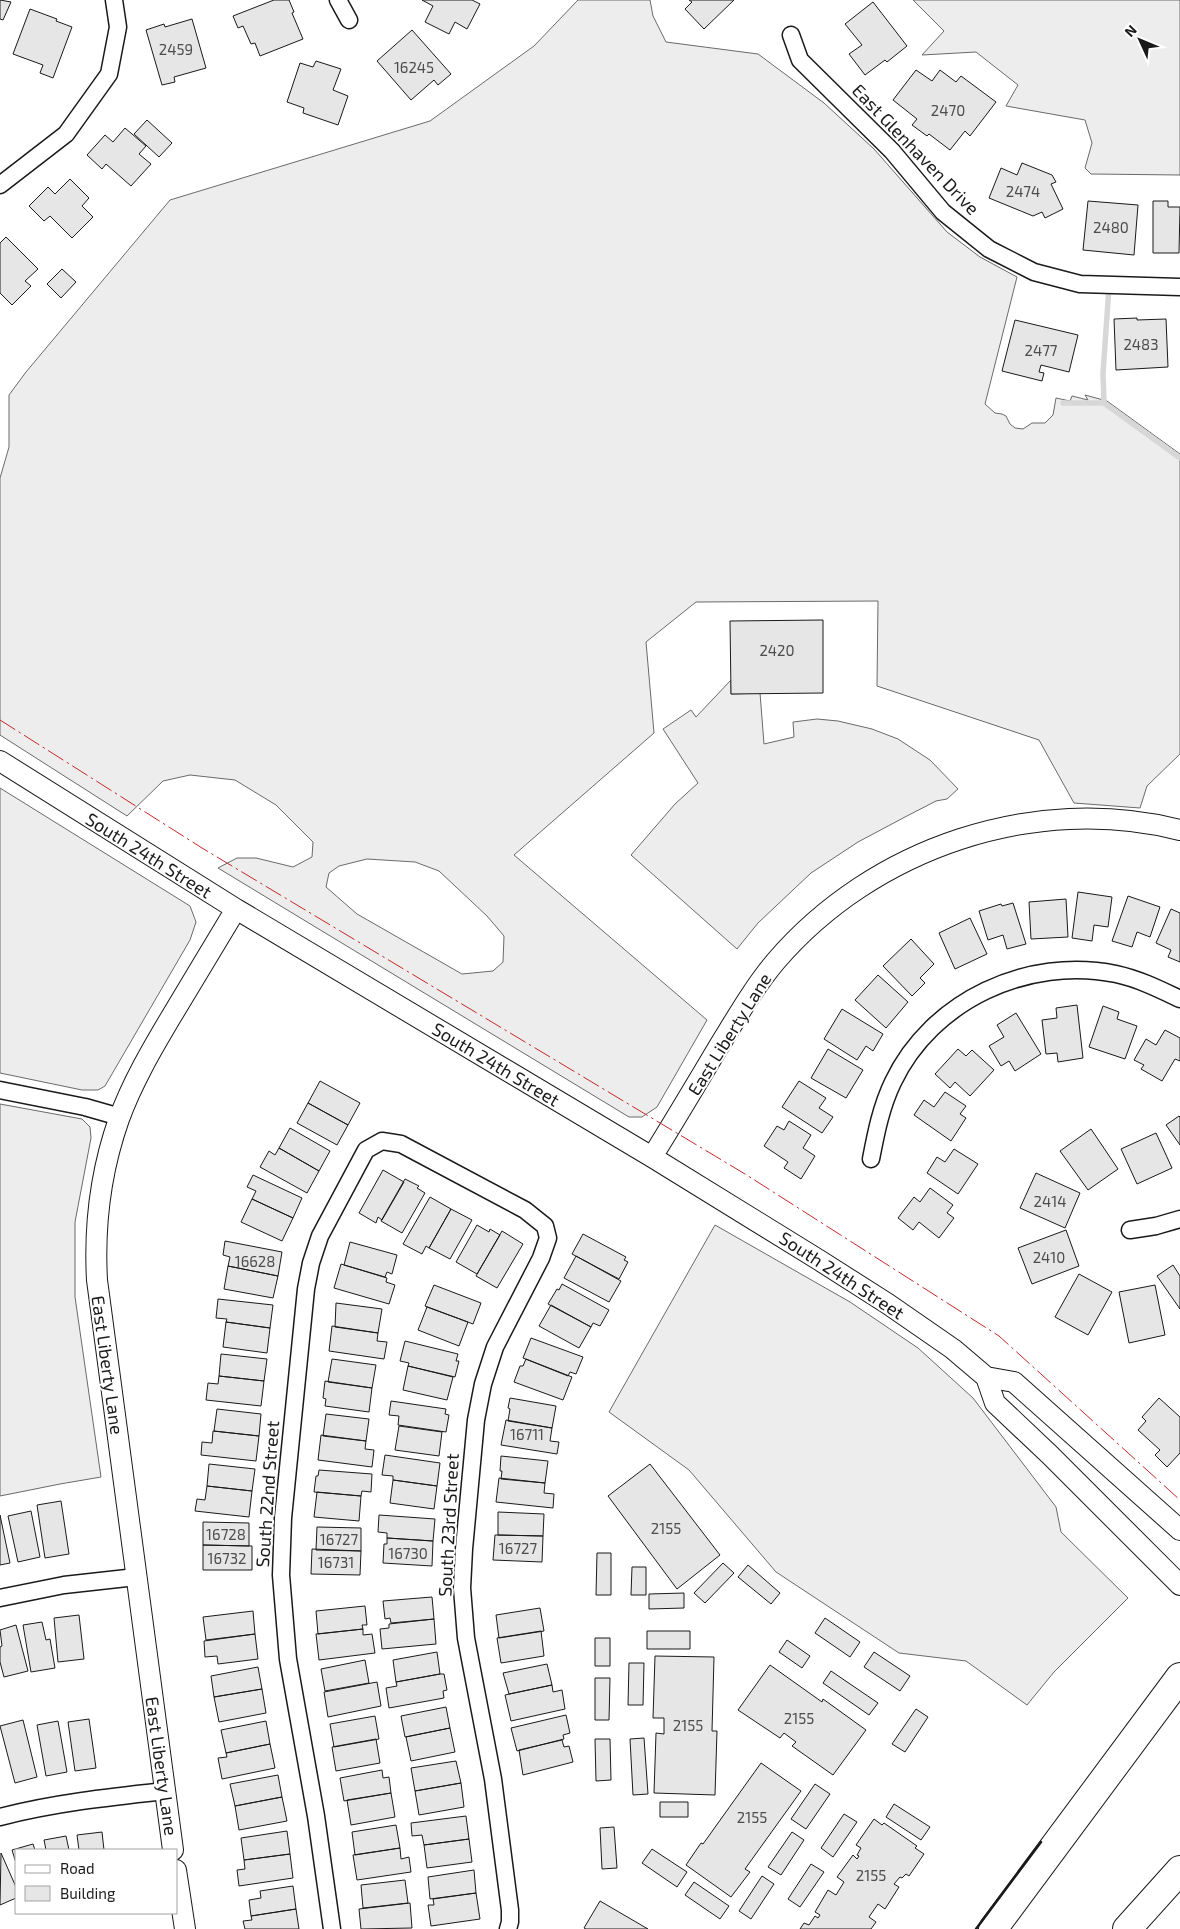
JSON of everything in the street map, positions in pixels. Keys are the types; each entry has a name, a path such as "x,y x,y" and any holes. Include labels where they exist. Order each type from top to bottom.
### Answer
{"highway":[{"path":"994,1929 1180,1677"},
{"path":"1127,1929 1180,1870"}],"street":[{"path":"0,185 66,134 109,74 118,27 114,0"},
{"path":"338,0 349,20"},
{"name":"East Glenhaven Drive","path":"791,35 800,60 892,151 943,212 989,249 1034,272 1080,284 1180,286"},
{"name":"South 24th Street","path":"0,761 236,909 652,1156 888,1304 953,1349 986,1377"},
{"name":"East Liberty Lane","path":"652,1156 760,981 776,961 817,920 868,882 898,864 954,840 1016,824 1052,820 1092,819 1135,822 1180,830"},
{"name":"East Liberty Lane","path":"173,1849 97,1280 96,1259 99,1206 111,1144 120,1117 145,1061 236,909"},
{"path":"871,1159 883,1106 903,1063 917,1044 935,1025 972,997 1016,978 1070,969 1116,974 1145,982 1180,999"},
{"path":"0,1090 85,1107 120,1117"},
{"name":"South 23rd Street","path":"382,1141 400,1144 525,1210 545,1226 548,1238 541,1258 495,1347 478,1402 464,1549 462,1588 466,1638 493,1779 510,1910 508,1929"},
{"name":"South 22nd Street","path":"332,1929 316,1816 288,1659 282,1584 282,1518 306,1289 311,1263 320,1236 366,1150 382,1141"},
{"path":"1130,1230 1156,1226 1180,1219"},
{"path":"1180,1530 1014,1382 986,1377 995,1403 1069,1473 1180,1585"},
{"path":"0,1598 97,1580 136,1577"},
{"path":"0,1817 30,1809 165,1791"},
{"path":"178,1883 185,1929"}],"shaded area":[{"path":"578,0 650,0 653,16 666,42 758,54 824,103 874,149 947,232 980,257 1017,277 985,404 995,413 1006,416 1010,424 1015,428 1023,429 1032,423 1045,423 1053,415 1056,398 1070,401 1072,396 1088,400 1085,395 1107,401 1180,454 1180,754 1147,786 1140,808 1074,803 1039,740 877,686 878,601 696,602 646,642 654,733 514,855 707,1020 657,1107 642,1117 629,1117 218,868 237,858 256,858 293,867 312,857 313,842 276,805 235,780 190,775 163,781 127,816 0,735 0,478 9,447 9,395 26,372 170,200 430,121 534,46","holes":["367,859 415,862 439,871 487,916 504,936 503,962 493,971 462,974 357,914 326,887 329,873 339,866"]},
{"path":"913,0 1180,0 1180,175 1091,174 1085,168 1092,143 1085,120 1006,106 1018,85 976,52 922,55 944,31"},
{"path":"731,680 731,694 760,693 764,744 794,737 793,722 817,719 838,721 872,729 898,739 930,760 958,789 947,799 936,801 858,842 811,873 758,923 737,949 631,855 675,804 698,783 663,729 691,710 696,717"},
{"path":"0,788 190,906 196,922 190,940 105,1086 98,1090 82,1090 0,1073"},
{"path":"0,1104 82,1119 90,1127 91,1138 75,1222 75,1297 101,1477 0,1496"},
{"path":"715,1225 850,1302 918,1348 973,1398 1056,1507 1061,1532 1128,1598 1054,1672 1027,1705 966,1661 899,1653 776,1572 689,1470 609,1412"}],"building":[{"path":"0,0 11,2 3,20 0,19"},
{"path":"274,0 289,0 294,12 292,13 303,39 260,56 255,43 251,44 243,26 238,28 233,16"},
{"path":"422,0 472,0 480,4 467,29 455,22 449,34 425,22 433,6"},
{"path":"689,0 734,0 704,29 685,9 692,2"},
{"path":"873,2 907,46 887,62 885,60 865,75 849,54 862,45 845,24"},
{"path":"30,9 72,27 53,78 40,73 43,65 13,54"},
{"path":"192,19 206,68 174,77 175,82 162,85 146,30 164,24 165,27"},
{"path":"412,30 451,74 438,85 434,80 411,100 377,61"},
{"path":"316,61 341,69 333,90 348,96 338,125 303,113 304,108 287,102 300,63 313,67"},
{"path":"916,70 932,81 940,70 956,82 961,76 996,102 970,136 965,131 950,150 929,134 927,136 912,125 917,119 893,100"},
{"path":"147,120 172,143 159,157 134,134"},
{"path":"125,128 146,146 139,154 151,164 131,186 106,164 102,169 87,155 105,135 113,142"},
{"path":"1022,163 1052,175 1056,182 1051,184 1063,209 1045,218 1042,212 1033,216 989,198 1001,168 1017,175"},
{"path":"70,179 89,198 82,206 93,217 72,238 50,216 44,221 29,206 48,187 55,194"},
{"path":"1088,201 1138,205 1134,255 1083,250"},
{"path":"1153,201 1168,201 1168,207 1180,207 1179,253 1153,253"},
{"path":"6,237 38,269 25,281 31,286 12,305 0,293 0,243"},
{"path":"62,269 76,282 61,298 47,284"},
{"path":"1137,318 1137,320 1166,319 1168,367 1116,370 1114,319"},
{"path":"1015,320 1078,335 1069,372 1041,365 1039,372 1044,373 1042,381 1002,371"},
{"path":"823,620 823,693 731,694 730,621"},
{"path":"1078,892 1112,897 1108,927 1094,925 1092,941 1072,938"},
{"path":"1128,896 1160,907 1150,937 1137,932 1132,947 1112,941"},
{"path":"1066,899 1068,937 1031,939 1029,902"},
{"path":"1013,903 1026,944 1007,949 1003,935 988,940 979,911 1001,904 1002,906"},
{"path":"1171,909 1180,913 1180,962 1168,957 1171,950 1156,943"},
{"path":"970,918 987,954 955,969 939,933"},
{"path":"911,939 934,964 920,978 925,983 912,996 883,966"},
{"path":"878,975 908,1002 886,1028 855,1000"},
{"path":"1077,1005 1083,1058 1058,1062 1057,1053 1046,1054 1042,1020 1057,1018 1056,1008"},
{"path":"1103,1006 1119,1012 1117,1019 1137,1026 1125,1059 1089,1047"},
{"path":"842,1009 883,1034 873,1051 866,1046 857,1060 824,1039"},
{"path":"1016,1013 1041,1054 1015,1071 1009,1061 1001,1066 989,1046 1004,1037 997,1025"},
{"path":"1165,1030 1180,1038 1180,1061 1175,1059 1162,1081 1141,1069 1144,1065 1134,1060 1146,1039 1156,1045"},
{"path":"828,1049 863,1070 846,1098 811,1078"},
{"path":"958,1049 966,1056 972,1050 994,1070 970,1096 955,1082 950,1088 935,1074"},
{"path":"320,1081 360,1103 348,1125 308,1103"},
{"path":"799,1081 826,1098 819,1108 833,1117 822,1133 782,1107"},
{"path":"945,1092 966,1106 960,1114 966,1118 951,1141 914,1115 924,1100 934,1107"},
{"path":"308,1103 348,1125 337,1145 297,1123"},
{"path":"1180,1117 1180,1145 1166,1125"},
{"path":"789,1121 811,1135 803,1148 815,1156 801,1179 784,1168 788,1162 764,1146 777,1126 784,1130"},
{"path":"290,1128 330,1151 319,1171 279,1148"},
{"path":"1091,1129 1118,1169 1088,1190 1060,1151"},
{"path":"1156,1133 1172,1168 1137,1184 1121,1149"},
{"path":"279,1148 319,1171 307,1193 260,1167 269,1151 275,1155"},
{"path":"954,1149 978,1164 958,1194 927,1173 937,1157 945,1162"},
{"path":"383,1170 404,1182 382,1220 378,1217 376,1223 359,1213"},
{"path":"1036,1173 1080,1193 1065,1228 1020,1208"},
{"path":"253,1175 302,1198 293,1218 252,1199 256,1191 247,1187"},
{"path":"405,1179 419,1186 417,1188 425,1193 402,1233 381,1221"},
{"path":"930,1188 953,1205 947,1213 954,1218 939,1238 919,1222 913,1230 898,1218 914,1197 920,1202"},
{"path":"430,1197 451,1209 429,1248 426,1246 422,1254 403,1244"},
{"path":"252,1199 293,1218 282,1241 241,1222"},
{"path":"451,1209 472,1220 450,1259 429,1248"},
{"path":"477,1225 489,1232 490,1229 500,1235 477,1274 456,1262"},
{"path":"1066,1230 1079,1266 1032,1284 1018,1248"},
{"path":"502,1231 523,1244 497,1288 476,1276"},
{"path":"583,1234 626,1257 624,1260 628,1262 619,1279 572,1254"},
{"path":"225,1241 282,1252 278,1276 228,1266 230,1257 223,1255"},
{"path":"350,1242 397,1255 392,1274 387,1272 385,1277 344,1265"},
{"path":"576,1256 621,1281 609,1302 564,1278"},
{"path":"341,1264 387,1278 386,1282 395,1285 389,1304 334,1288"},
{"path":"1173,1265 1180,1276 1180,1309 1157,1276"},
{"path":"228,1266 278,1276 273,1298 224,1289"},
{"path":"1079,1274 1112,1292 1088,1335 1055,1317"},
{"path":"562,1284 609,1310 600,1326 593,1323 591,1327 548,1304"},
{"path":"434,1285 481,1303 473,1324 425,1306"},
{"path":"1155,1285 1165,1335 1129,1343 1119,1292"},
{"path":"218,1299 273,1305 270,1328 226,1322 227,1319 216,1318"},
{"path":"336,1303 382,1309 378,1333 335,1327"},
{"path":"551,1305 591,1327 579,1348 539,1326"},
{"path":"427,1307 468,1322 459,1346 418,1330"},
{"path":"226,1322 270,1328 267,1353 223,1347"},
{"path":"332,1326 378,1333 377,1341 387,1342 384,1359 329,1351"},
{"path":"531,1338 583,1357 576,1374 570,1372 568,1376 523,1358"},
{"path":"405,1341 458,1354 456,1361 459,1361 455,1377 408,1366 409,1363 400,1361"},
{"path":"221,1354 267,1359 264,1381 219,1376"},
{"path":"332,1359 376,1365 372,1388 328,1382"},
{"path":"526,1359 572,1377 563,1400 514,1382 520,1366 523,1366"},
{"path":"408,1366 453,1377 447,1400 403,1390"},
{"path":"219,1376 264,1381 261,1406 206,1400 208,1383 218,1384"},
{"path":"325,1381 372,1388 369,1412 325,1406 326,1399 323,1398"},
{"path":"510,1398 556,1406 552,1428 508,1421"},
{"path":"1159,1398 1180,1417 1180,1453 1167,1467 1155,1455 1160,1450 1138,1430 1146,1421 1142,1417"},
{"path":"391,1401 446,1409 445,1414 449,1415 446,1432 398,1425 399,1416 389,1415"},
{"path":"217,1409 261,1414 259,1436 214,1431"},
{"path":"326,1414 369,1419 366,1441 323,1436"},
{"path":"506,1420 552,1428 550,1441 559,1442 557,1454 501,1445"},
{"path":"399,1426 442,1432 439,1456 395,1450"},
{"path":"213,1431 259,1436 256,1461 201,1455 202,1442 212,1443"},
{"path":"321,1435 366,1441 365,1449 374,1450 372,1467 318,1460"},
{"path":"385,1455 440,1463 437,1486 393,1480 393,1476 382,1475"},
{"path":"501,1456 548,1461 545,1483 501,1479"},
{"path":"209,1464 255,1469 252,1491 207,1486"},
{"path":"650,1464 720,1555 677,1589 608,1496"},
{"path":"319,1470 372,1474 371,1492 362,1491 361,1496 314,1492 316,1476 318,1476"},
{"path":"499,1478 545,1483 544,1493 554,1494 553,1508 496,1502"},
{"path":"393,1480 437,1486 434,1509 390,1503"},
{"path":"207,1486 252,1491 249,1517 195,1511 197,1499 205,1500"},
{"path":"317,1492 361,1496 359,1521 314,1517"},
{"path":"61,1501 69,1554 45,1558 37,1505"},
{"path":"31,1511 40,1557 18,1562 8,1516"},
{"path":"498,1512 544,1514 543,1536 498,1535"},
{"path":"0,1515 10,1563 0,1565"},
{"path":"379,1515 435,1519 433,1541 387,1538 387,1533 378,1532"},
{"path":"203,1522 249,1523 249,1546 203,1545"},
{"path":"317,1527 361,1528 361,1551 316,1550"},
{"path":"495,1535 543,1536 542,1562 493,1560"},
{"path":"387,1538 433,1541 432,1566 383,1563 384,1544 387,1544"},
{"path":"203,1545 252,1546 252,1570 203,1570"},
{"path":"312,1549 361,1551 360,1575 311,1574"},
{"path":"597,1553 611,1553 611,1595 596,1595"},
{"path":"723,1563 734,1573 705,1603 694,1593"},
{"path":"748,1565 780,1593 771,1604 738,1577"},
{"path":"632,1567 646,1567 646,1595 631,1595"},
{"path":"684,1593 684,1608 649,1609 649,1594"},
{"path":"432,1597 434,1619 391,1623 390,1618 385,1619 383,1601"},
{"path":"365,1606 367,1625 362,1625 363,1629 318,1634 316,1611"},
{"path":"540,1608 544,1631 499,1638 496,1615"},
{"path":"253,1611 255,1634 206,1640 203,1617"},
{"path":"79,1615 84,1659 58,1662 54,1618"},
{"path":"825,1618 860,1642 850,1657 815,1633"},
{"path":"434,1619 436,1644 382,1649 380,1629 389,1628 389,1624"},
{"path":"42,1622 46,1640 50,1639 55,1668 31,1672 23,1625"},
{"path":"16,1625 28,1671 4,1677 0,1662 0,1647 2,1646 0,1630"},
{"path":"363,1629 363,1635 372,1634 375,1653 319,1660 316,1634"},
{"path":"541,1631 544,1656 501,1663 497,1638"},
{"path":"647,1631 690,1631 690,1649 647,1649"},
{"path":"255,1634 258,1659 218,1664 217,1656 205,1657 204,1641"},
{"path":"595,1638 610,1638 610,1666 595,1666"},
{"path":"787,1640 810,1656 802,1668 779,1652"},
{"path":"437,1652 440,1674 396,1682 393,1660"},
{"path":"874,1652 910,1676 900,1691 864,1667"},
{"path":"655,1656 714,1657 712,1731 717,1731 715,1795 654,1793 656,1733 664,1734 664,1718 653,1718"},
{"path":"365,1660 369,1683 325,1691 321,1669"},
{"path":"629,1663 644,1663 643,1705 628,1705"},
{"path":"547,1664 552,1685 509,1694 503,1673"},
{"path":"770,1665 822,1702 823,1699 866,1730 833,1775 792,1746 796,1742 784,1733 780,1738 738,1710"},
{"path":"258,1667 262,1689 214,1697 211,1676"},
{"path":"831,1671 878,1703 869,1715 823,1683"},
{"path":"444,1674 447,1690 443,1691 444,1698 389,1708 386,1688 397,1686 396,1682"},
{"path":"595,1678 610,1678 609,1720 595,1720"},
{"path":"377,1682 381,1706 328,1717 324,1692"},
{"path":"552,1685 553,1692 562,1690 565,1709 511,1721 505,1695"},
{"path":"262,1689 266,1713 219,1722 214,1697"},
{"path":"446,1707 450,1728 405,1737 401,1716"},
{"path":"916,1709 928,1717 905,1752 892,1744"},
{"path":"566,1715 570,1733 563,1735 564,1739 517,1751 511,1728"},
{"path":"375,1716 379,1739 334,1747 330,1724"},
{"path":"89,1719 96,1768 75,1771 68,1722"},
{"path":"23,1720 37,1777 15,1783 0,1726"},
{"path":"58,1721 67,1772 46,1776 37,1725"},
{"path":"266,1721 270,1744 226,1753 221,1730"},
{"path":"450,1728 455,1752 411,1761 406,1737"},
{"path":"644,1738 648,1794 633,1795 630,1739"},
{"path":"376,1739 380,1763 336,1771 332,1747"},
{"path":"595,1739 610,1739 611,1780 596,1781"},
{"path":"562,1740 564,1747 569,1746 573,1762 523,1775 519,1750"},
{"path":"270,1744 275,1768 222,1779 218,1758 227,1757 226,1753"},
{"path":"456,1761 461,1783 415,1791 411,1768"},
{"path":"761,1763 801,1791 745,1869 750,1872 731,1897 686,1865"},
{"path":"382,1770 383,1778 389,1777 391,1793 344,1801 340,1778"},
{"path":"278,1775 282,1797 235,1806 230,1784"},
{"path":"461,1783 464,1807 419,1815 415,1791"},
{"path":"815,1784 830,1794 806,1829 791,1819"},
{"path":"391,1793 395,1817 351,1825 347,1800"},
{"path":"282,1797 287,1821 239,1830 235,1806"},
{"path":"660,1802 688,1802 688,1817 660,1817"},
{"path":"894,1804 930,1827 921,1840 886,1817"},
{"path":"844,1814 857,1822 833,1857 821,1848"},
{"path":"466,1816 469,1839 424,1845 422,1835 412,1836 411,1823"},
{"path":"874,1819 882,1825 884,1823 917,1846 915,1848 924,1854 909,1876 906,1874 902,1878 900,1877 894,1884 899,1887 885,1909 878,1904 869,1917 876,1922 871,1929 800,1929 804,1923 809,1925 815,1916 818,1918 820,1915 815,1912 828,1890 836,1895 844,1882 837,1877 853,1855 857,1859 859,1856 857,1855 861,1848 856,1845"},
{"path":"396,1825 400,1848 355,1855 352,1832"},
{"path":"614,1827 617,1868 602,1869 600,1828"},
{"path":"287,1831 290,1854 244,1860 241,1838"},
{"path":"102,1832 104,1849 79,1849 77,1835"},
{"path":"792,1832 804,1840 781,1875 768,1867"},
{"path":"66,1836 69,1849 46,1849 44,1840"},
{"path":"469,1839 472,1862 427,1868 424,1845"},
{"path":"33,1844 35,1849 16,1849"},
{"path":"400,1848 401,1859 409,1857 411,1872 357,1880 353,1855"},
{"path":"15,1849 15,1860 12,1850"},
{"path":"652,1849 687,1872 677,1887 642,1863"},
{"path":"1,1853 15,1885 15,1898 0,1905"},
{"path":"290,1854 293,1878 239,1886 237,1870 245,1869 244,1860"},
{"path":"811,1864 824,1872 800,1907 788,1899"},
{"path":"474,1870 476,1893 430,1899 428,1877"},
{"path":"762,1876 774,1884 751,1919 739,1911"},
{"path":"405,1880 408,1903 363,1908 361,1885"},
{"path":"694,1882 729,1906 720,1919 685,1895"},
{"path":"293,1886 296,1909 251,1916 249,1900 261,1898 260,1891"},
{"path":"476,1893 480,1919 431,1926 428,1905 434,1905 433,1899"},
{"path":"600,1901 648,1929 584,1928"},
{"path":"410,1903 412,1928 361,1929 359,1909"},
{"path":"296,1909 299,1929 245,1929 243,1921 252,1920 251,1916"}],"waterway":[{"path":"1109,287 1103,373 1104,403 1180,458"},
{"path":"1063,403 1104,403"}],"wall":[{"path":"976,1929 1041,1842"}],"power":[{"path":"0,720 202,848 745,1174 999,1336 1180,1500"}]}
